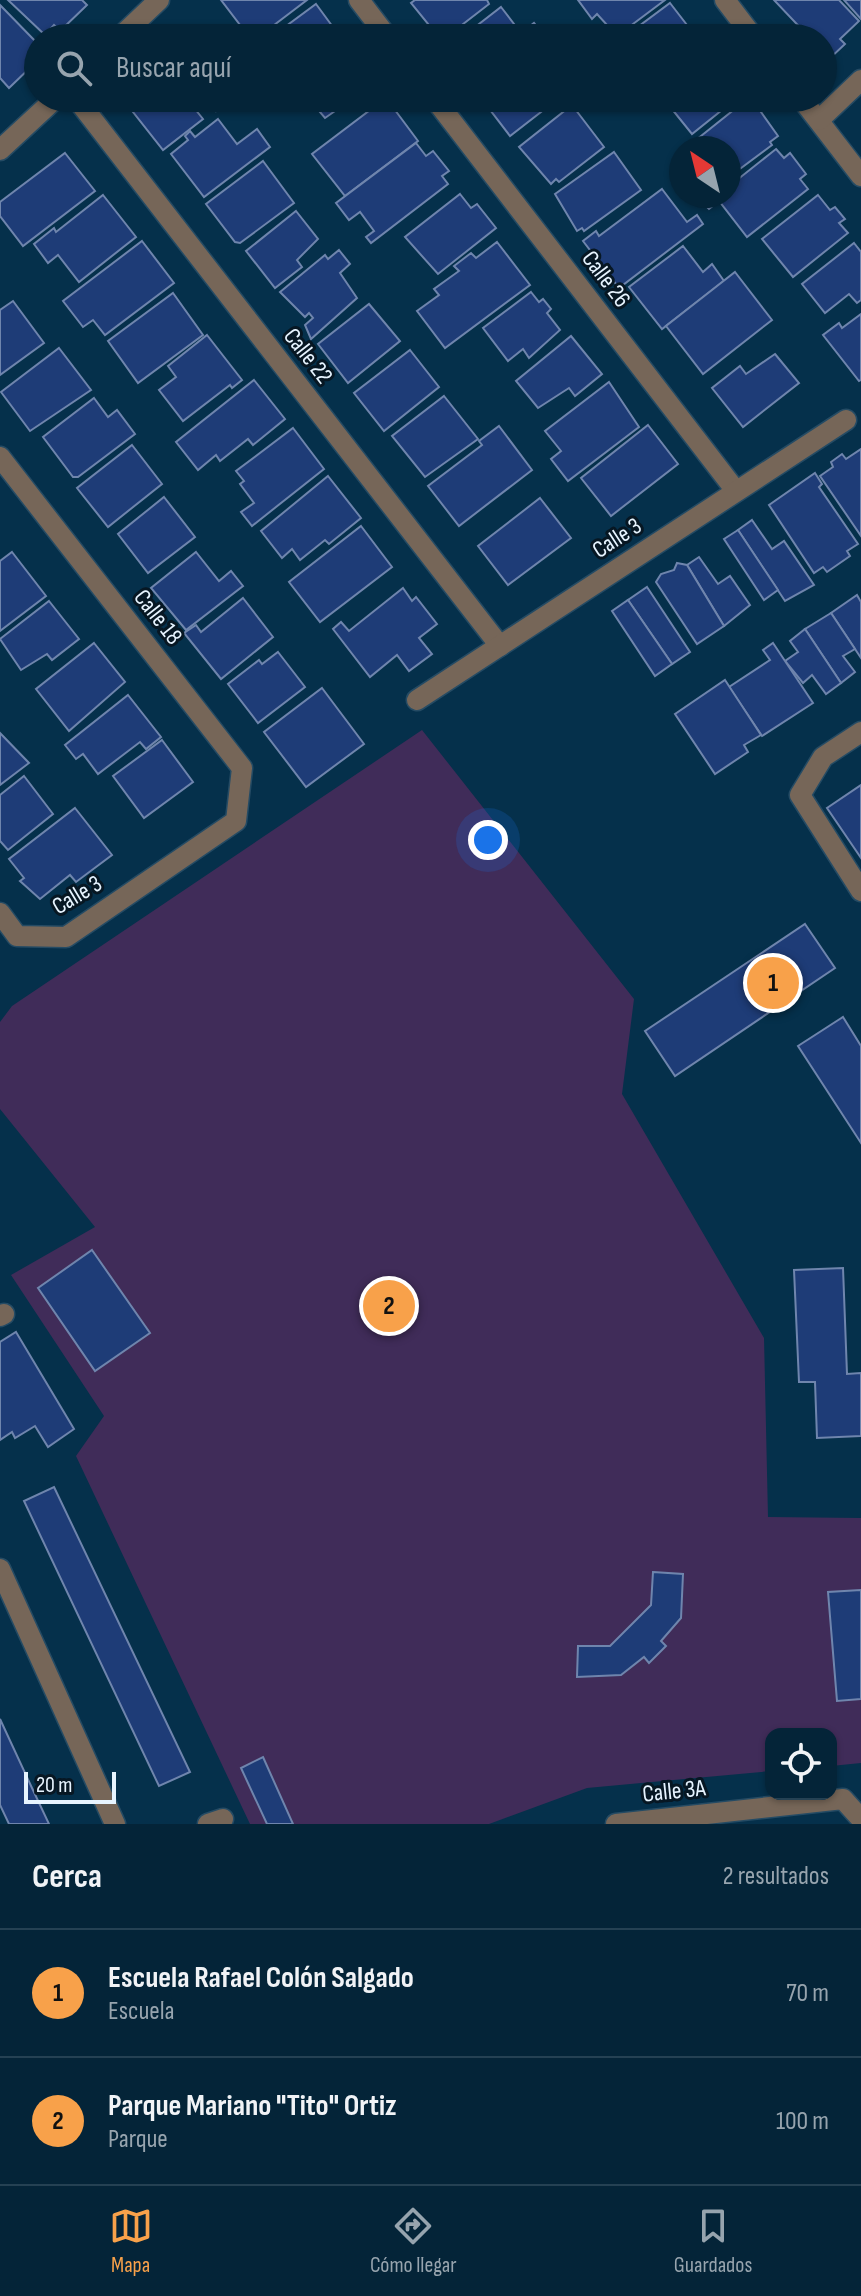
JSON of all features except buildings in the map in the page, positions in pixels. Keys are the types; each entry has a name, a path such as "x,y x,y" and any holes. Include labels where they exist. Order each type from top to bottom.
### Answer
{"street":[{"path":"134,24 159,0"},
{"path":"359,0 377,24"},
{"path":"725,0 743,24"},
{"path":"837,103 861,80"},
{"path":"0,150 41,112"},
{"name":"Calle 22","path":"87,112 500,646"},
{"name":"Calle 26","path":"445,112 736,491"},
{"path":"812,112 861,176"},
{"path":"819,120 827,112"},
{"name":"Calle 3","path":"417,700 846,420"},
{"name":"Calle 18","path":"0,457 242,768 236,821"},
{"path":"861,732 823,757 800,795 861,891"},
{"name":"Calle 3","path":"0,913 17,936 66,937 236,821"},
{"path":"0,1569 115,1824"},
{"name":"Calle 3A","path":"616,1824 843,1799 861,1819"}],"shaded area":[{"path":"422,730 634,999 622,1094 764,1338 768,1517 861,1518 861,1763 837,1765 837,1728 765,1728 765,1772 587,1788 489,1824 250,1824 76,1456 104,1416 11,1275 95,1227 0,1109 0,1022 12,1006"}],"place":[{"name":"Escuela Rafael Colón Salgado","path":"773,983"},
{"name":"Parque Mariano \"Tito\" Ortiz","path":"389,1306"}]}
